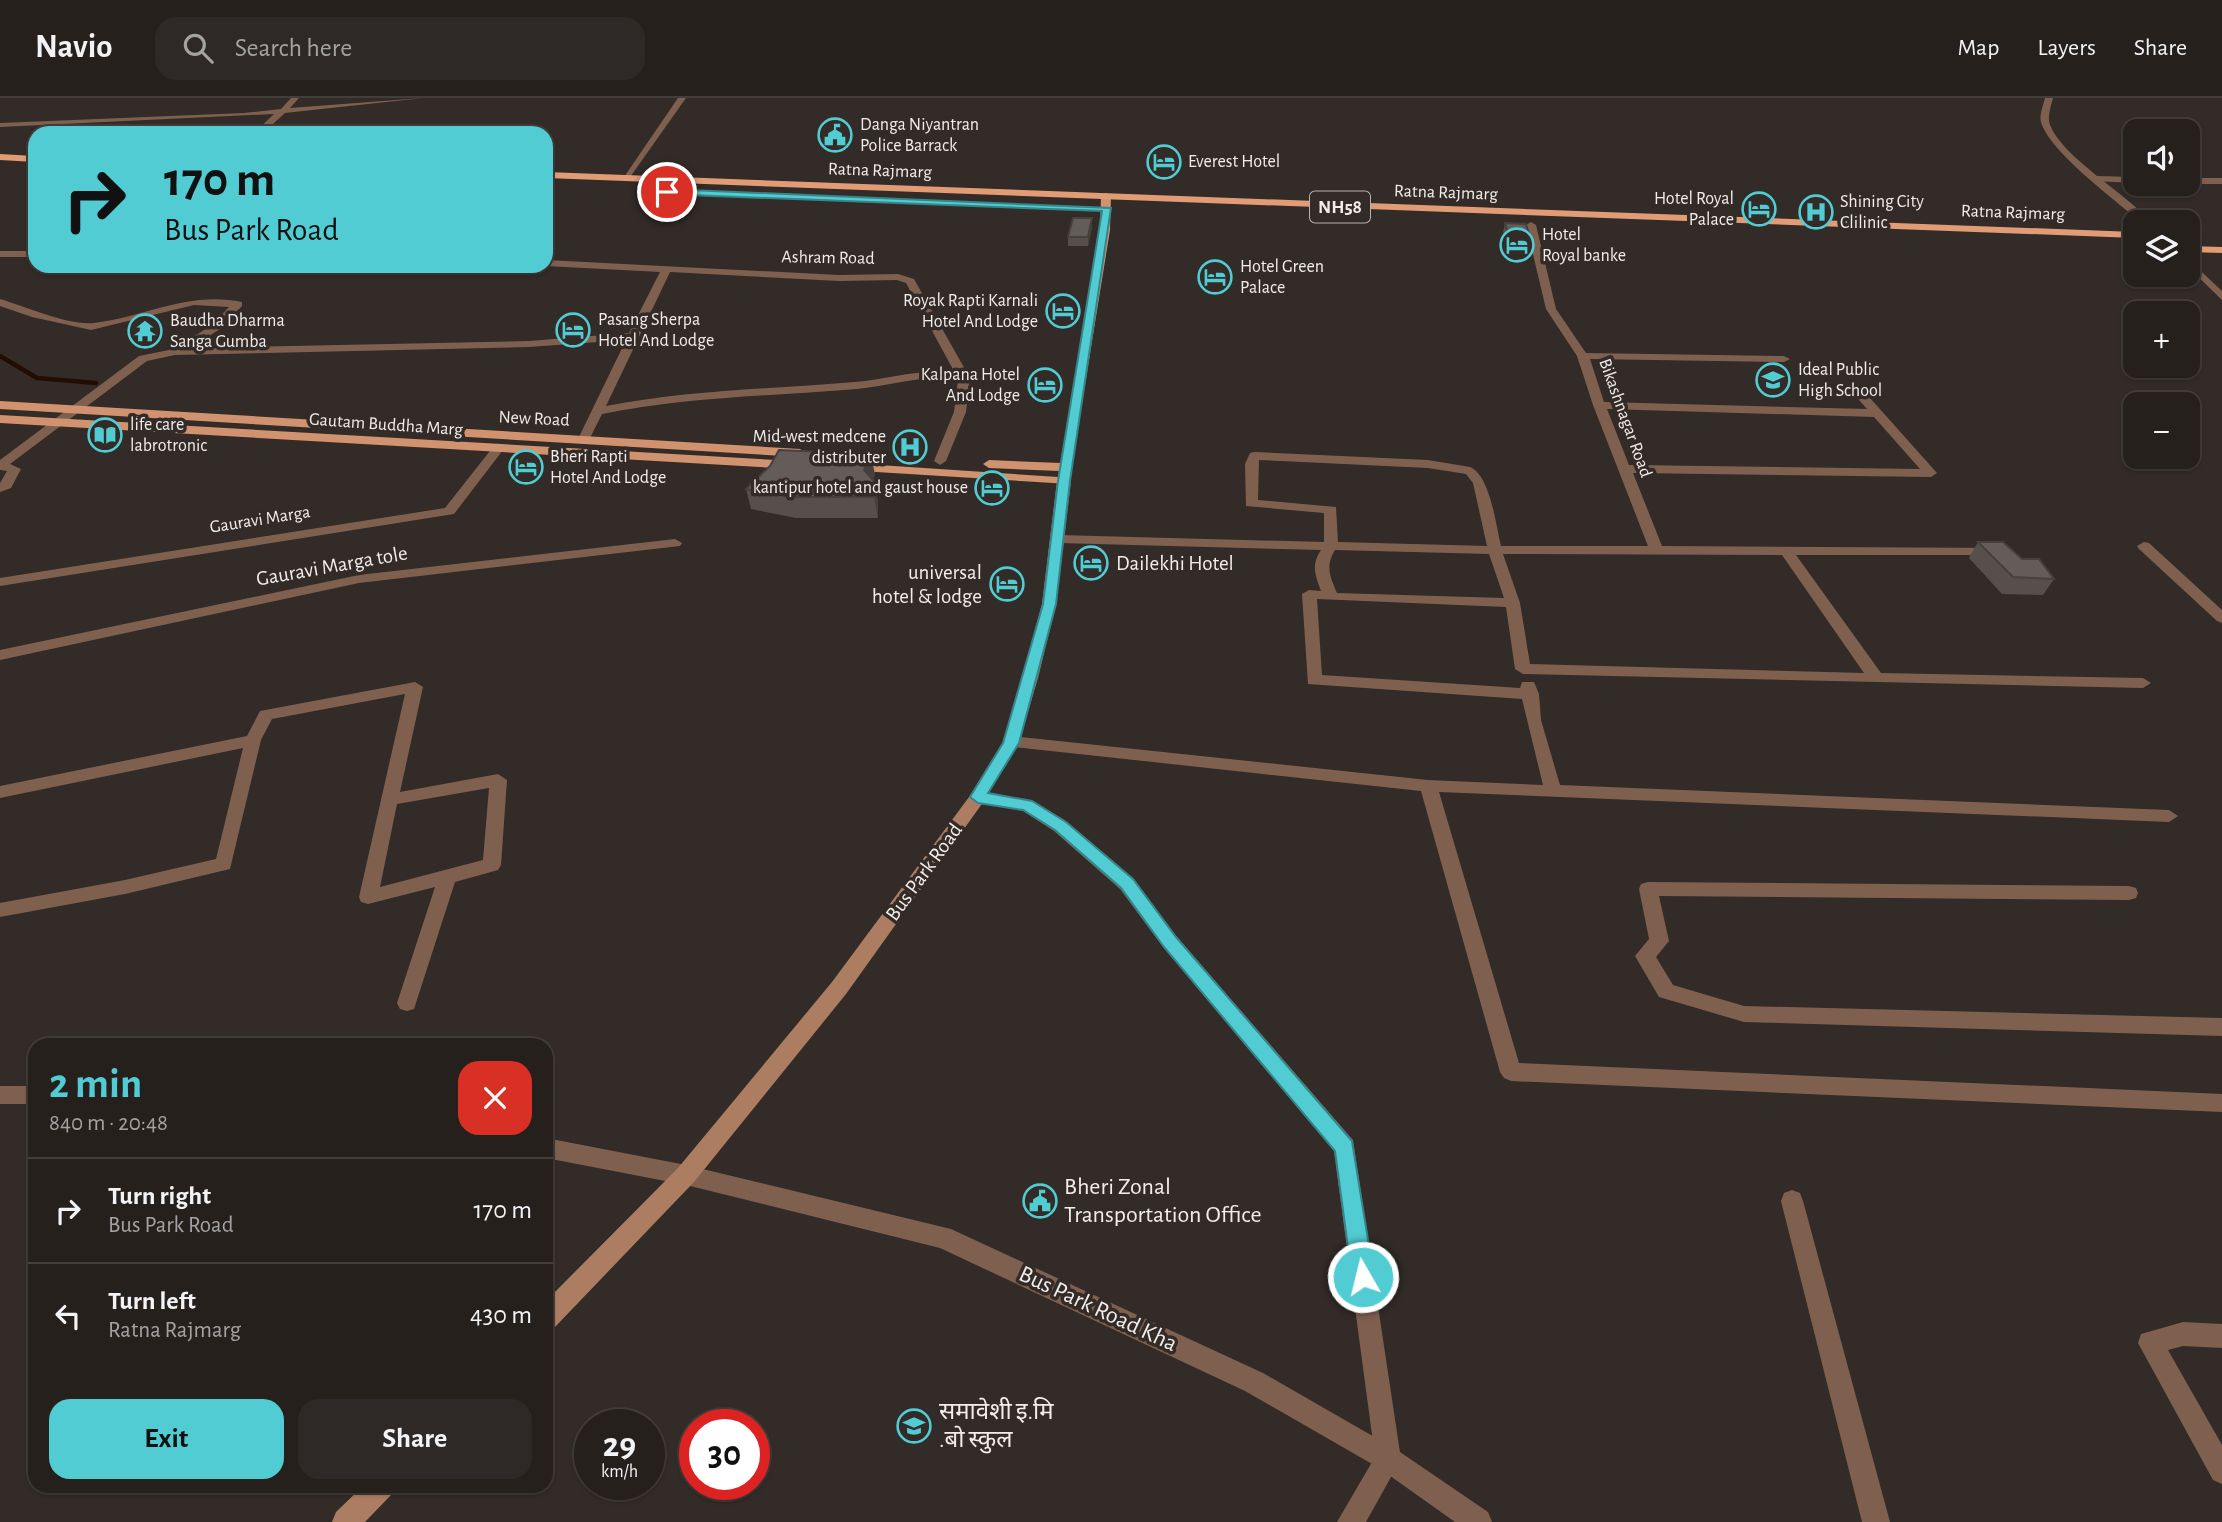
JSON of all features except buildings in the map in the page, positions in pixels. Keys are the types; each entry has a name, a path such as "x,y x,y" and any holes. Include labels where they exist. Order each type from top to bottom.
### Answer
{"highway":[{"path":"0,157 28,159"},
{"path":"0,166 28,167"},
{"name":"Ratna Rajmarg","path":"553,176 1107,202 1390,219"},
{"name":"Ratna Rajmarg","path":"553,187 1623,217 2123,235"},
{"path":"1623,217 1630,228"},
{"name":"Ratna Rajmarg","path":"1525,225 2123,246"},
{"path":"2200,238 2222,239"},
{"path":"2200,249 2222,250"}],"main road":[{"name":"Bus Park Road","path":"553,1311 685,1175 839,988 978,797 1011,743 1049,604 1107,202"},
{"name":"New Road","path":"0,405 817,454"},
{"name":"Gautam Buddha Marg","path":"0,419 56,425 806,465"},
{"path":"844,455 940,461 1066,474"},
{"path":"834,467 1066,474"},
{"path":"346,1522 375,1493"}],"street":[{"path":"266,126 295,98"},
{"path":"0,125 283,111 419,98"},
{"path":"625,178 682,98"},
{"path":"2049,98 2045,124 2096,179 2132,210"},
{"path":"2096,179 2123,180"},
{"path":"2200,181 2222,181"},
{"name":"Bikashnagar Road","path":"1525,225 1551,309 1583,356 1599,405 1656,548"},
{"path":"0,254 28,254"},
{"name":"Ashram Road","path":"553,262 839,278 898,277 911,281 964,378"},
{"path":"584,439 666,270"},
{"path":"2200,274 2222,296"},
{"path":"0,302 36,315 91,327 194,302 238,304 216,327 175,352"},
{"path":"0,317 36,315"},
{"path":"0,488 15,469 0,466 143,358 175,352 529,344 633,336"},
{"path":"1583,356 1784,359"},
{"path":"596,412 704,395 866,385 947,373 964,378 960,412 940,461"},
{"path":"1625,469 1857,474 1931,472 1858,392"},
{"path":"1599,405 1877,413"},
{"name":"Gauravi Marga","path":"0,582 449,511 497,450"},
{"path":"1331,597 1321,572 1323,558 1331,546 1331,510 1251,503 1251,464 1254,456 1416,464 1470,471 1479,483 1495,550 1513,603 1523,669 1531,694 1532,720 1553,791"},
{"path":"1059,539 1495,550 1656,548 2012,551"},
{"name":"Gauravi Marga tole","path":"0,656 359,579 676,543"},
{"path":"2144,546 2222,618"},
{"path":"1786,550 1876,678"},
{"path":"1513,603 1309,594 1314,680 1531,694"},
{"path":"1523,669 2143,682"},
{"path":"0,910 125,887 224,864 253,740 266,715 415,687 388,800 368,897 492,865 498,780 388,800"},
{"path":"0,792 253,740"},
{"path":"1011,743 1428,786 2169,816"},
{"path":"1428,786 1511,1072 2222,1103"},
{"path":"978,797 1027,805 1060,826 1127,884 1170,942 1345,1147 1388,1459 1351,1522"},
{"path":"407,1003 447,877"},
{"path":"2129,893 1648,889 1659,941 1645,956 1666,991 1744,1014 2222,1027"},
{"path":"0,1095 28,1095"},
{"name":"Bus Park Road Kha","path":"553,1149 685,1175 943,1237 1254,1382 1388,1459 1478,1522"},
{"path":"1792,1201 1876,1522"},
{"path":"2222,1336 2183,1334 2150,1343 2222,1471"}],"waterway":[{"path":"0,356 37,378 96,383"}],"place":[{"name":"Danga Niyantran Police Barrack","path":"835,135"},
{"name":"Everest Hotel","path":"1164,162"},
{"name":"Hotel Royal Palace","path":"1759,209"},
{"name":"Shining City Clilinic","path":"1816,212"},
{"name":"Hotel Royal banke","path":"1517,245"},
{"name":"Hotel Green Palace","path":"1215,277"},
{"name":"Royak Rapti Karnali Hotel And Lodge","path":"1063,311"},
{"name":"Pasang Sherpa Hotel And Lodge","path":"573,330"},
{"name":"Baudha Dharma Sanga Gumba","path":"145,331"},
{"name":"Ideal Public High School","path":"1773,380"},
{"name":"Kalpana Hotel And Lodge","path":"1045,385"},
{"name":"life care labrotronic","path":"105,435"},
{"name":"Mid-west medcene distributer","path":"910,447"},
{"name":"Bheri Rapti Hotel And Lodge","path":"526,467"},
{"name":"kantipur hotel and gaust house","path":"992,488"},
{"name":"Dailekhi Hotel","path":"1091,563"},
{"name":"universal hotel & lodge","path":"1007,584"},
{"name":"Bheri Zonal Transportation Office","path":"1040,1201"},
{"name":"समावेशी इ.मि .बाे स्कुल","path":"914,1426"}],"route":[{"path":"667,192 1107,208 1064,481 1049,604 1011,743 978,797 1027,805 1060,826 1127,884 1170,942 1345,1147 1363,1277"}]}
